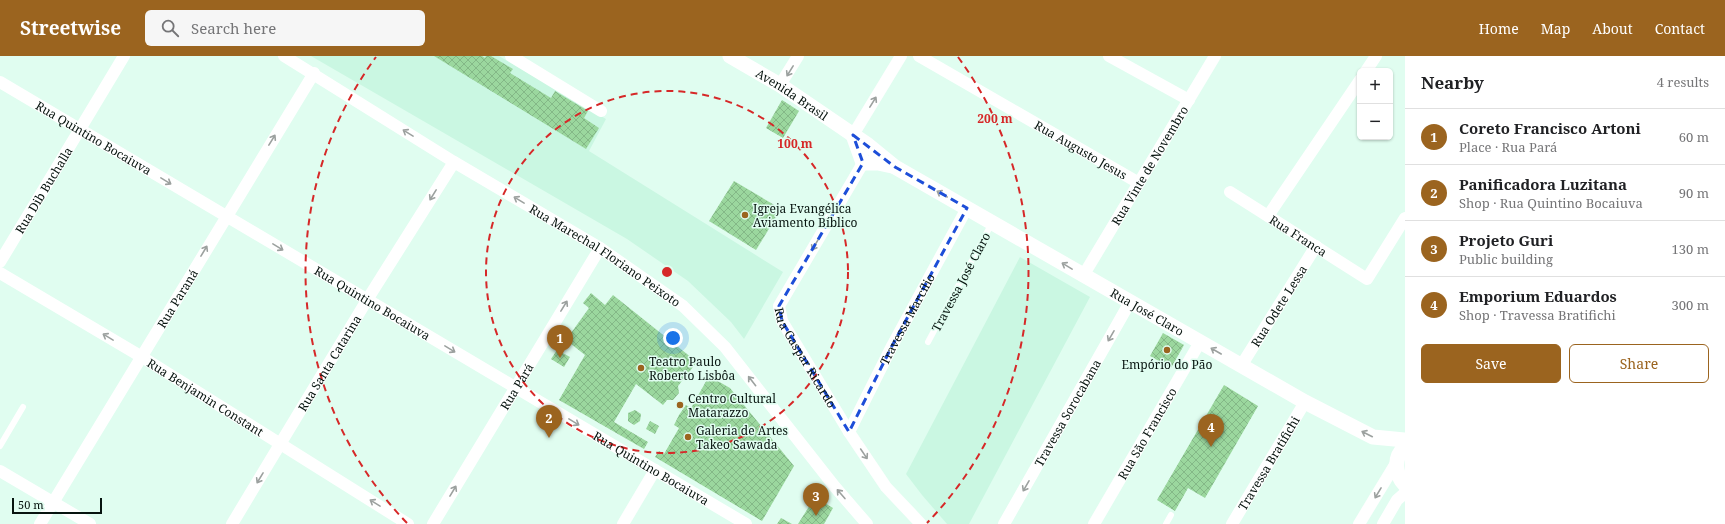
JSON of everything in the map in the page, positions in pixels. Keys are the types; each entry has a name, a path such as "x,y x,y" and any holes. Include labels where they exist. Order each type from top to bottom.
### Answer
{"street":[{"name":"Rua Dib Buchalla","path":"0,262 124,56"},
{"name":"Rua Marechal Floriano Peixoto","path":"284,56 314,73 454,162 600,248 683,306 725,347 835,487 867,524"},
{"path":"511,56 601,111"},
{"name":"Avenida Brasil","path":"730,56 780,85 853,135"},
{"path":"780,85 798,56"},
{"path":"863,162 853,135 901,56"},
{"name":"Rua Augusto Jesus","path":"919,56 1139,183"},
{"path":"1110,56 1189,100"},
{"name":"Rua Vinte de Novembro","path":"1084,276 1215,56"},
{"path":"1368,68 1376,56"},
{"name":"Rua Paraná","path":"40,524 314,73"},
{"name":"Rua Quintino Bocaiuva","path":"0,82 746,524"},
{"path":"1268,216 1357,84"},
{"name":"Rua José Claro","path":"853,135 895,167 1305,402 1373,437 1405,440"},
{"name":"Rua Santa Catarina","path":"232,524 367,300 454,162"},
{"name":"Rua José Claro","path":"863,162 878,163 895,167"},
{"name":"Rua Gaspar Ricardo","path":"863,162 779,306 782,321 849,432 886,487 922,524"},
{"name":"Rua Franca","path":"1230,192 1367,279 1405,218"},
{"name":"Travessa Marcílio","path":"849,432 892,346 967,208"},
{"name":"Rua Odete Lessa","path":"1242,366 1316,246"},
{"name":"Rua Pará","path":"433,524 600,248"},
{"name":"Rua Benjamin Constant","path":"0,273 142,357 408,524"},
{"name":"Travessa Sorocabana","path":"1004,524 1130,302"},
{"name":"Rua São Francisco","path":"1094,524 1200,342"},
{"name":"Travessa Bratifichi","path":"1232,524 1305,402"},
{"path":"1359,524 1396,463 1398,456 1405,447"},
{"path":"1396,463 1399,478 1405,485"},
{"path":"623,524 655,470"},
{"path":"0,471 90,524"},
{"path":"1383,524 1397,500 1405,493"}],"lane":[{"name":"Travessa José Claro","path":"928,342 993,222"},
{"path":"0,446 23,407"},
{"path":"1166,524 1171,515"}],"highlighted area":[{"path":"853,135 895,167 967,208 892,346 849,432 782,321 779,306 863,163"}],"shaded area":[{"path":"311,56 499,56 606,119 589,151 783,272 744,339 731,322 688,281 627,239"},
{"path":"1020,257 1090,297 969,524 947,524 906,474"}],"building":[{"path":"434,56 482,56 485,58 486,56 491,56 513,69 510,73 551,98 555,91 588,111 584,118 599,128 586,149"},
{"path":"782,100 799,111 783,138 766,128"},
{"name":"Igreja Evangélica Aviamento Bíblico","path":"734,181 781,209 756,250 709,221"},
{"path":"591,293 605,305 613,295 697,362 678,386 679,393 673,400 667,400 663,405 636,384 614,422 648,442 644,449 559,400 585,355 566,340 589,308 583,303"},
{"name":"Empório do Pão","path":"1163,333 1184,345 1171,368 1150,356"},
{"path":"557,350 570,357 564,367 551,359"},
{"path":"709,376 730,388 794,466 762,521 655,457 659,451 664,454 679,428 674,425 679,415 686,405 691,408"},
{"path":"1224,385 1258,406 1205,498 1188,488 1175,511 1157,500"},
{"path":"635,410 641,414 640,421 634,425 628,421 628,413"},
{"path":"650,421 659,426 655,434 646,429"},
{"path":"815,497 833,508 824,524 798,524"},
{"path":"781,518 792,524 777,524"}],"place":[{"name":"Igreja Evangélica Aviamento Bíblico","path":"745,215"},
{"name":"Empório do Pão","path":"1167,350"},
{"name":"Coreto Francisco Artoni","path":"560,358"},
{"name":"Teatro Paulo Roberto Lisbôa","path":"641,368"},
{"name":"Centro Cultural Matarazzo","path":"680,405"},
{"name":"Galeria de Artes Takeo Sawada","path":"688,437"},
{"name":"Panificadora Luzitana","path":"549,438"},
{"name":"Emporium Eduardos","path":"1211,447"},
{"name":"Projeto Guri","path":"816,516"}]}
